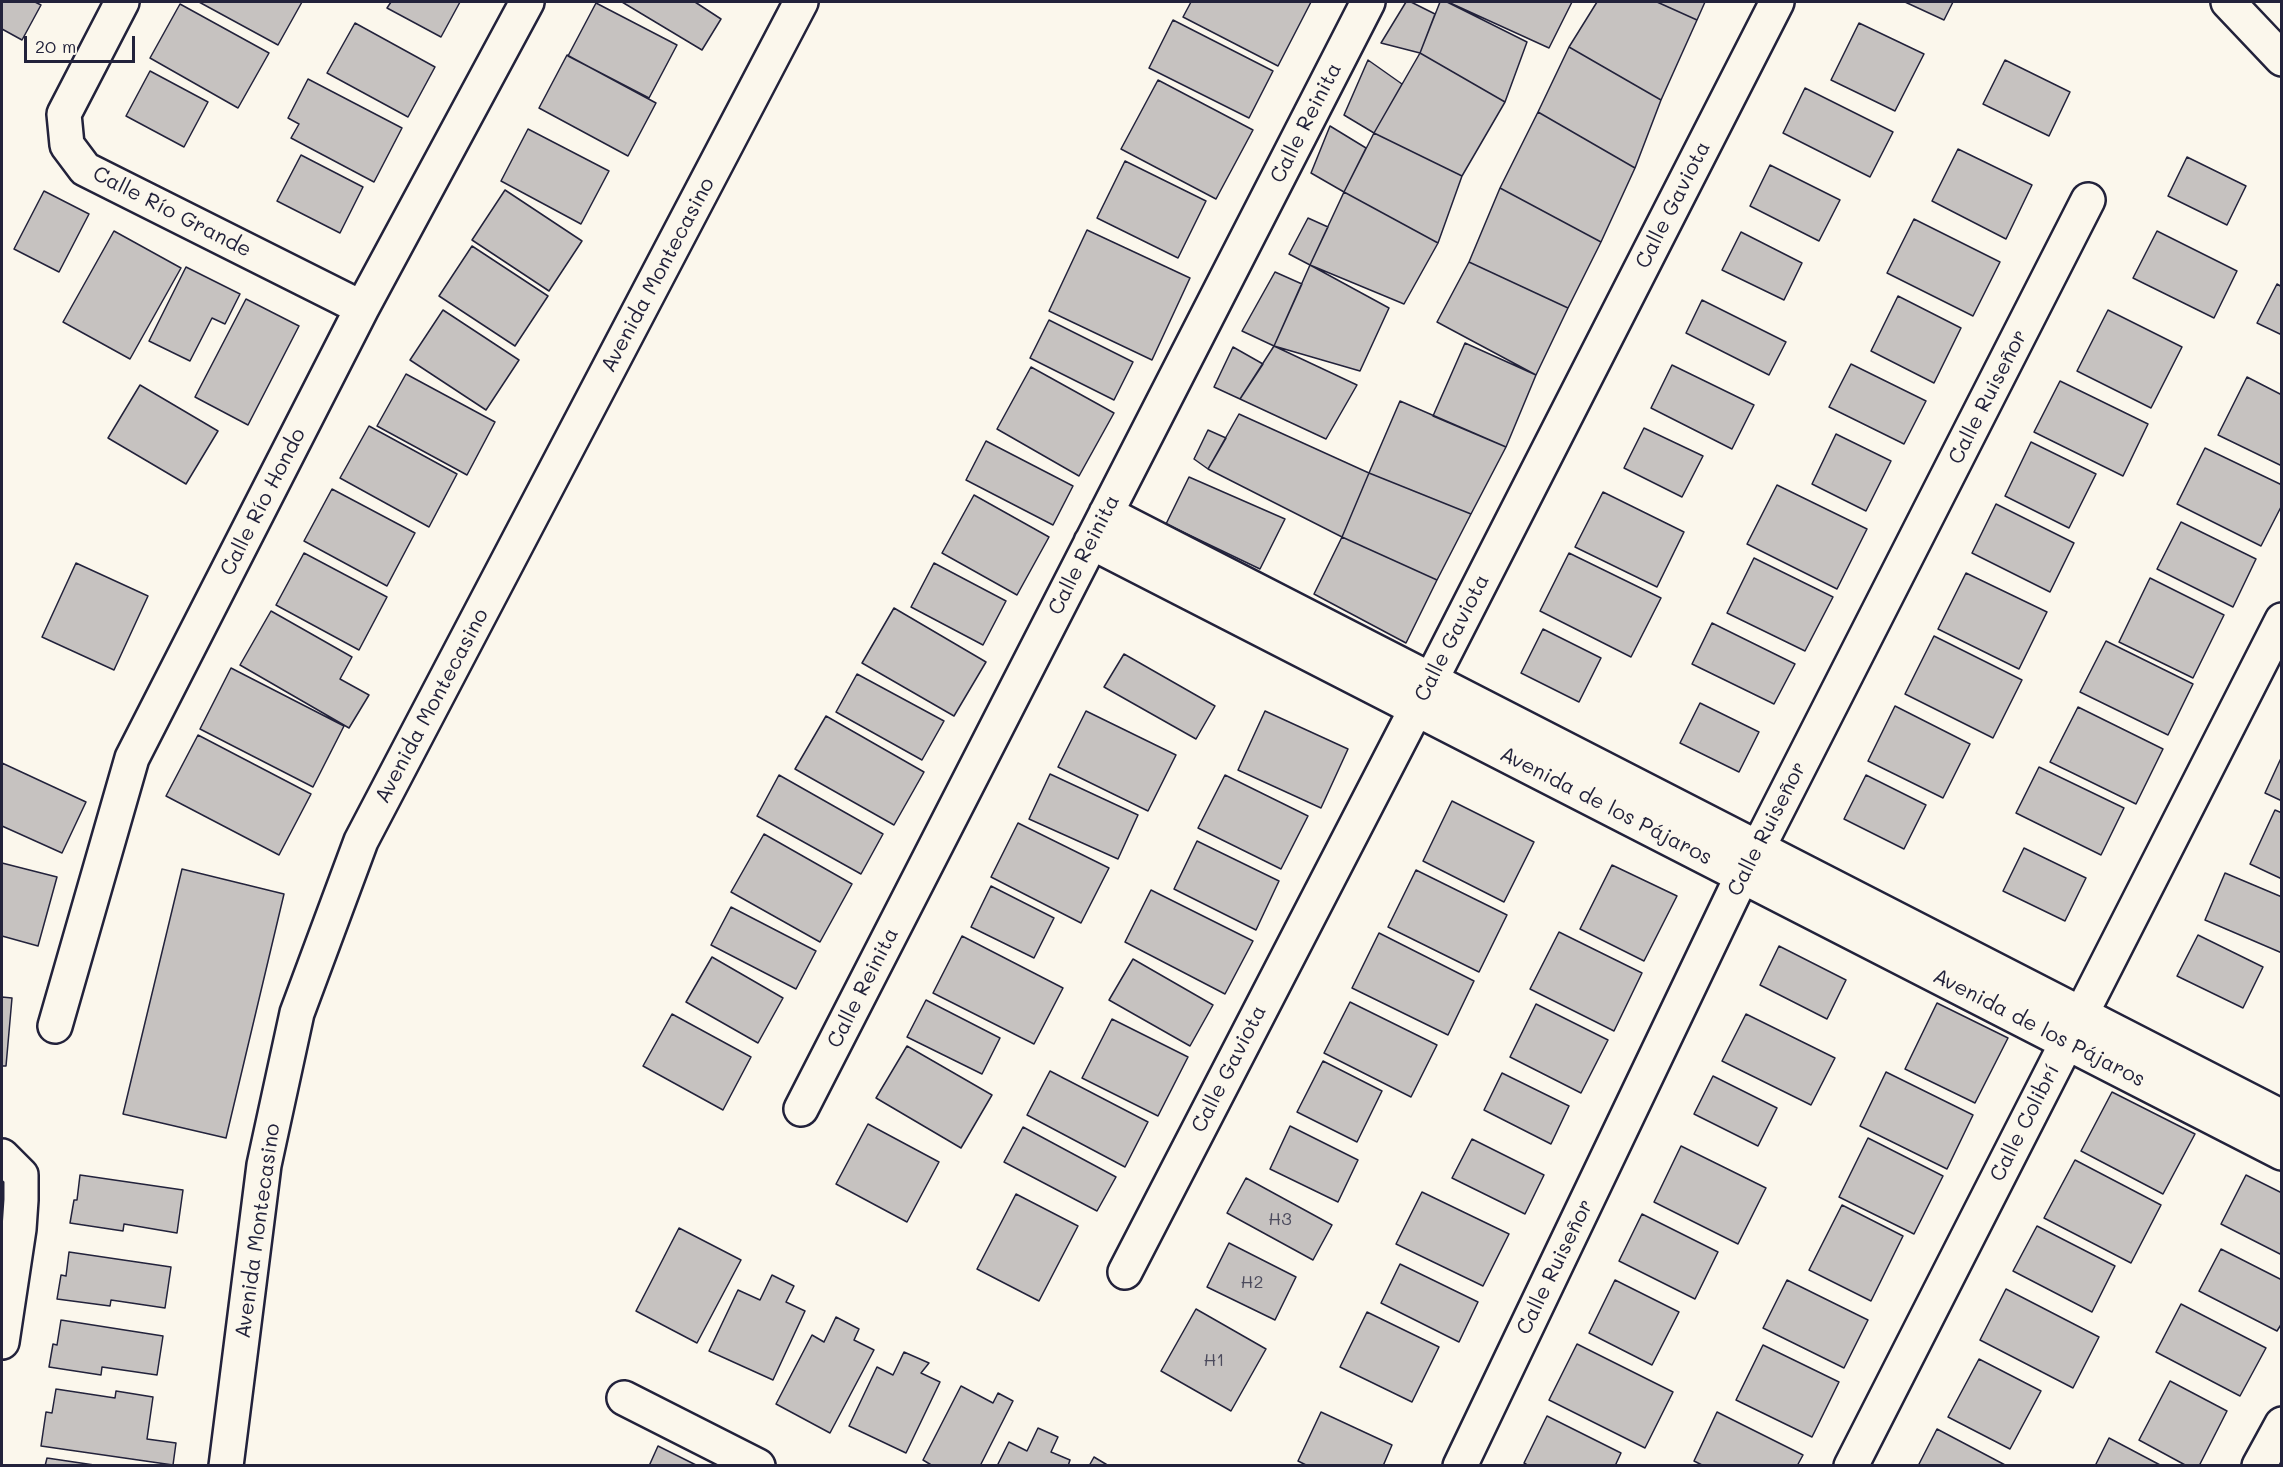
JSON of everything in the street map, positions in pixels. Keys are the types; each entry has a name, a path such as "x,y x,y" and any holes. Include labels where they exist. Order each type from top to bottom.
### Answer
{"street":[{"name":"Calle Río Grande","path":"122,2 64,114 67,145 85,169 362,308"},
{"name":"Calle Río Hondo","path":"55,1026 132,758 362,308 527,2"},
{"name":"Avenida Montecasino","path":"226,1466 264,1165 297,1013 361,841 801,2"},
{"name":"Calle Reinita","path":"801,1110 1368,2"},
{"name":"Calle Gaviota","path":"1125,1272 1431,680 1777,2"},
{"path":"2228,2 2282,59"},
{"name":"Calle Ruiseñor","path":"1460,1466 1742,876 2088,200"},
{"name":"Avenida de los Pájaros","path":"1106,513 2282,1117"},
{"name":"Avenida de los Pájaros","path":"1091,542 2282,1153"},
{"name":"Calle Colibrí","path":"1851,1466 2282,620"},
{"path":"2,1156 21,1175 19,1229 2,1342"},
{"path":"624,1398 758,1466"},
{"path":"2259,1466 2282,1424"}],"building":[{"path":"2,2 35,2 41,5 22,40 2,29"},
{"path":"199,2 302,2 278,45"},
{"path":"391,2 460,2 441,37 387,8"},
{"path":"622,2 695,2 721,19 702,50"},
{"path":"1191,2 1311,2 1278,66 1183,17"},
{"path":"1406,2 1411,2 1435,14 1420,53 1381,43"},
{"path":"1440,2 1447,2 1527,42 1505,102 1420,53"},
{"path":"1448,2 1572,2 1549,48"},
{"path":"1597,2 1657,2 1697,20 1661,100 1569,47"},
{"path":"1657,2 1705,2 1697,20"},
{"path":"1905,2 1953,2 1944,20"},
{"path":"596,3 677,45 649,98 568,56"},
{"path":"180,4 269,53 238,108 150,58"},
{"path":"1173,20 1273,71 1249,118 1149,68"},
{"path":"355,23 435,67 408,117 327,73"},
{"path":"1859,23 1924,54 1895,111 1831,80"},
{"path":"1569,47 1661,100 1635,168 1538,112"},
{"path":"1420,53 1505,102 1462,176 1374,133"},
{"path":"567,55 656,103 628,156 539,108"},
{"path":"1368,60 1402,84 1374,133 1344,115"},
{"path":"2005,60 2070,92 2049,136 1983,104"},
{"path":"150,71 208,102 184,147 126,116"},
{"path":"308,79 402,128 374,182 291,138 299,124 288,118"},
{"path":"1158,80 1253,130 1216,199 1121,149"},
{"path":"1805,88 1893,132 1870,177 1783,133"},
{"path":"1538,112 1635,168 1601,242 1500,188"},
{"path":"1330,126 1366,148 1344,192 1311,173"},
{"path":"528,129 609,171 581,224 501,181"},
{"path":"1374,133 1462,176 1438,243 1344,192"},
{"path":"1958,149 2032,185 2006,239 1932,201"},
{"path":"301,155 363,187 340,233 277,201"},
{"path":"2187,157 2246,186 2227,225 2168,196"},
{"path":"1125,161 1206,201 1178,258 1097,218"},
{"path":"1770,165 1840,200 1819,241 1750,206"},
{"path":"1500,188 1601,242 1568,308 1469,262"},
{"path":"505,190 582,241 549,291 472,240"},
{"path":"44,191 89,214 59,272 14,249"},
{"path":"1344,192 1438,243 1404,304 1310,265"},
{"path":"1308,218 1328,227 1310,265 1289,254"},
{"path":"1914,219 2000,262 1973,316 1887,273"},
{"path":"1087,230 1190,278 1152,360 1049,311"},
{"path":"114,231 181,268 130,359 63,322"},
{"path":"2157,231 2237,271 2214,318 2133,278"},
{"path":"1741,232 1802,263 1784,300 1722,270"},
{"path":"472,246 548,296 515,346 439,296"},
{"path":"1469,262 1568,308 1536,375 1437,322"},
{"path":"1310,265 1389,308 1360,371 1274,346"},
{"path":"186,267 240,294 225,324 212,318 190,361 149,341"},
{"path":"1275,272 1302,284 1274,346 1242,331"},
{"path":"2277,284 2282,287 2282,335 2257,323"},
{"path":"1898,296 1961,328 1934,383 1871,351"},
{"path":"246,299 299,326 248,425 195,397"},
{"path":"1702,300 1786,342 1769,375 1686,333"},
{"path":"443,310 519,360 486,410 410,360"},
{"path":"2108,310 2182,347 2151,408 2077,371"},
{"path":"1049,320 1133,362 1114,400 1030,358"},
{"path":"1465,343 1536,375 1506,447 1433,416"},
{"path":"1274,346 1357,385 1326,439 1240,399"},
{"path":"1233,347 1263,364 1240,399 1214,387"},
{"path":"1851,364 1926,401 1904,444 1829,407"},
{"path":"1672,365 1754,405 1732,449 1651,408"},
{"path":"1031,367 1114,413 1079,476 997,429"},
{"path":"406,374 495,422 467,475 377,426"},
{"path":"2247,377 2282,395 2282,466 2218,435"},
{"path":"2060,381 2148,424 2123,476 2034,432"},
{"path":"140,385 218,431 186,484 108,438"},
{"path":"1400,401 1506,447 1471,514 1369,473"},
{"path":"1239,414 1369,473 1342,537 1208,469"},
{"path":"369,426 457,474 429,527 340,478"},
{"path":"1644,428 1703,456 1682,497 1624,468"},
{"path":"1208,430 1226,438 1208,469 1194,459"},
{"path":"1836,434 1891,461 1866,511 1812,484"},
{"path":"986,441 1073,486 1053,525 966,480"},
{"path":"2031,442 2096,474 2069,528 2005,496"},
{"path":"2205,448 2282,485 2282,505 2261,546 2177,504"},
{"path":"1369,473 1471,514 1437,580 1342,537"},
{"path":"1189,477 1285,519 1260,569 1166,524"},
{"path":"1777,485 1867,529 1837,589 1747,544"},
{"path":"332,489 415,533 387,586 304,541"},
{"path":"1603,492 1684,532 1657,587 1575,547"},
{"path":"974,495 1049,537 1017,595 942,553"},
{"path":"1996,504 2074,543 2050,592 1972,553"},
{"path":"2181,522 2256,559 2233,607 2157,569"},
{"path":"1342,537 1437,580 1406,643 1314,594"},
{"path":"304,553 387,597 359,650 276,605"},
{"path":"1569,553 1661,598 1631,657 1540,611"},
{"path":"1754,558 1833,597 1805,651 1727,613"},
{"path":"76,563 148,596 114,670 42,637"},
{"path":"934,563 1006,601 983,645 911,607"},
{"path":"1966,573 2047,612 2019,669 1938,629"},
{"path":"2150,578 2224,615 2193,678 2119,642"},
{"path":"894,608 986,662 954,716 862,663"},
{"path":"271,611 352,657 340,679 369,695 349,728 240,665"},
{"path":"1712,623 1795,664 1774,704 1692,664"},
{"path":"1543,629 1601,658 1579,702 1521,673"},
{"path":"1934,636 2022,680 1993,738 1905,694"},
{"path":"2106,641 2193,684 2168,735 2080,692"},
{"path":"1124,654 1215,706 1196,739 1104,687"},
{"path":"231,668 344,726 313,787 200,729"},
{"path":"857,674 944,721 922,760 836,712"},
{"path":"1700,703 1759,732 1739,772 1680,743"},
{"path":"1895,706 1970,744 1943,798 1868,761"},
{"path":"2078,707 2163,749 2136,804 2050,762"},
{"path":"1086,711 1176,755 1148,811 1058,767"},
{"path":"1265,711 1348,749 1321,808 1238,770"},
{"path":"826,716 924,772 894,825 795,769"},
{"path":"198,735 311,794 279,855 166,796"},
{"path":"2282,756 2282,801 2265,793"},
{"path":"2,763 86,802 62,853 2,826"},
{"path":"2039,767 2124,808 2101,855 2016,813"},
{"path":"1050,774 1138,815 1118,859 1029,819"},
{"path":"779,775 883,834 861,874 757,816"},
{"path":"1225,775 1308,816 1281,869 1198,828"},
{"path":"1866,775 1926,805 1904,849 1844,819"},
{"path":"1452,801 1534,842 1504,902 1423,861"},
{"path":"2275,810 2282,813 2282,879 2250,864"},
{"path":"1018,823 1109,868 1081,923 991,877"},
{"path":"764,834 852,884 820,942 731,892"},
{"path":"1197,841 1279,881 1256,930 1174,889"},
{"path":"2024,848 2086,878 2065,921 2003,891"},
{"path":"2,863 57,877 38,946 2,936"},
{"path":"1612,865 1677,896 1644,961 1580,929"},
{"path":"182,869 284,894 226,1138 123,1114"},
{"path":"1416,870 1507,915 1479,972 1388,927"},
{"path":"2225,873 2282,897 2282,953 2205,920"},
{"path":"991,886 1054,918 1034,958 971,927"},
{"path":"1151,890 1253,941 1225,994 1125,942"},
{"path":"731,907 816,951 796,989 711,945"},
{"path":"1559,932 1642,973 1614,1031 1530,989"},
{"path":"1379,933 1474,981 1448,1035 1352,988"},
{"path":"2198,935 2263,967 2243,1008 2177,976"},
{"path":"962,936 1063,988 1034,1044 933,993"},
{"path":"1779,946 1846,980 1827,1019 1760,985"},
{"path":"712,957 783,998 758,1043 686,1002"},
{"path":"1133,959 1213,1005 1190,1046 1109,1000"},
{"path":"2,997 12,998 6,1066 2,1066"},
{"path":"926,1000 1000,1038 982,1074 907,1037"},
{"path":"1350,1002 1437,1045 1411,1097 1324,1053"},
{"path":"1937,1003 2008,1038 1975,1103 1905,1069"},
{"path":"1536,1004 1608,1040 1581,1093 1510,1057"},
{"path":"672,1014 751,1057 723,1110 643,1066"},
{"path":"1746,1014 1835,1058 1811,1105 1722,1061"},
{"path":"1112,1019 1188,1057 1158,1116 1082,1078"},
{"path":"907,1046 992,1095 961,1148 876,1098"},
{"path":"1323,1061 1382,1091 1357,1142 1297,1112"},
{"path":"1050,1071 1148,1122 1125,1167 1027,1115"},
{"path":"1886,1072 1973,1115 1947,1169 1860,1126"},
{"path":"1502,1073 1569,1106 1551,1144 1484,1110"},
{"path":"1713,1076 1777,1108 1758,1146 1694,1114"},
{"path":"2112,1092 2195,1134 2163,1194 2081,1151"},
{"path":"868,1124 939,1162 907,1222 836,1184"},
{"path":"1290,1126 1358,1160 1338,1202 1270,1169"},
{"path":"1023,1127 1116,1177 1097,1211 1004,1162"},
{"path":"1868,1138 1943,1176 1914,1234 1839,1197"},
{"path":"1472,1139 1544,1175 1525,1214 1452,1178"},
{"path":"1681,1146 1766,1188 1738,1244 1654,1202"},
{"path":"2075,1160 2161,1205 2131,1263 2044,1218"},
{"path":"80,1175 183,1190 177,1233 124,1224 123,1231 70,1223 74,1200 77,1200"},
{"path":"2246,1175 2282,1193 2282,1255 2221,1224"},
{"path":"1246,1178 1332,1225 1313,1260 1227,1213"},
{"path":"1422,1192 1509,1234 1483,1286 1396,1244"},
{"path":"1016,1194 1078,1226 1039,1301 977,1269"},
{"path":"1842,1205 1903,1236 1871,1301 1809,1270"},
{"path":"1642,1214 1718,1252 1695,1299 1619,1261"},
{"path":"2037,1226 2115,1266 2092,1312 2013,1271"},
{"path":"679,1228 741,1260 697,1343 636,1311"},
{"path":"1229,1243 1296,1277 1275,1320 1207,1287"},
{"path":"2221,1249 2282,1280 2282,1323 2277,1331 2199,1291"},
{"path":"69,1252 171,1267 165,1308 111,1300 110,1306 57,1299 61,1275 66,1276"},
{"path":"1400,1264 1478,1302 1459,1342 1381,1303"},
{"path":"772,1275 794,1286 786,1302 805,1311 773,1380 709,1351 738,1290 760,1300"},
{"path":"1615,1280 1679,1312 1652,1365 1589,1333"},
{"path":"1787,1280 1868,1320 1844,1368 1763,1328"},
{"path":"2006,1289 2099,1337 2073,1388 1980,1340"},
{"path":"2181,1304 2266,1348 2240,1396 2156,1352"},
{"path":"1196,1309 1266,1349 1231,1411 1161,1371"},
{"path":"1367,1312 1439,1347 1412,1402 1340,1367"},
{"path":"836,1317 859,1329 854,1340 874,1350 830,1433 776,1404 812,1335 824,1342"},
{"path":"61,1320 163,1336 157,1375 102,1367 101,1375 49,1367 53,1344 57,1345"},
{"path":"1577,1344 1673,1392 1645,1448 1549,1400"},
{"path":"1763,1345 1839,1382 1812,1437 1736,1400"},
{"path":"904,1352 929,1363 921,1373 940,1382 906,1453 849,1426 877,1367 893,1375"},
{"path":"1979,1359 2041,1391 2010,1449 1948,1417"},
{"path":"2170,1381 2227,1411 2199,1466 2187,1466 2139,1440"},
{"path":"961,1386 993,1403 998,1393 1013,1401 980,1466 933,1466 923,1460"},
{"path":"56,1389 115,1398 116,1391 153,1397 147,1439 176,1443 173,1465 41,1446 46,1412 52,1413"},
{"path":"1321,1412 1392,1445 1383,1466 1308,1466 1298,1461"},
{"path":"1717,1412 1803,1455 1797,1466 1704,1466 1694,1461"},
{"path":"1547,1416 1621,1453 1615,1466 1529,1466 1524,1463"},
{"path":"1038,1428 1058,1437 1051,1452 1070,1460 1068,1466 997,1466 1009,1442 1027,1451"},
{"path":"1937,1429 2007,1466 1918,1466"},
{"path":"2109,1438 2162,1466 2095,1466"},
{"path":"658,1446 698,1466 649,1466"},
{"path":"1094,1457 1109,1466 1089,1466"},
{"path":"47,1458 101,1466 45,1466"}]}
